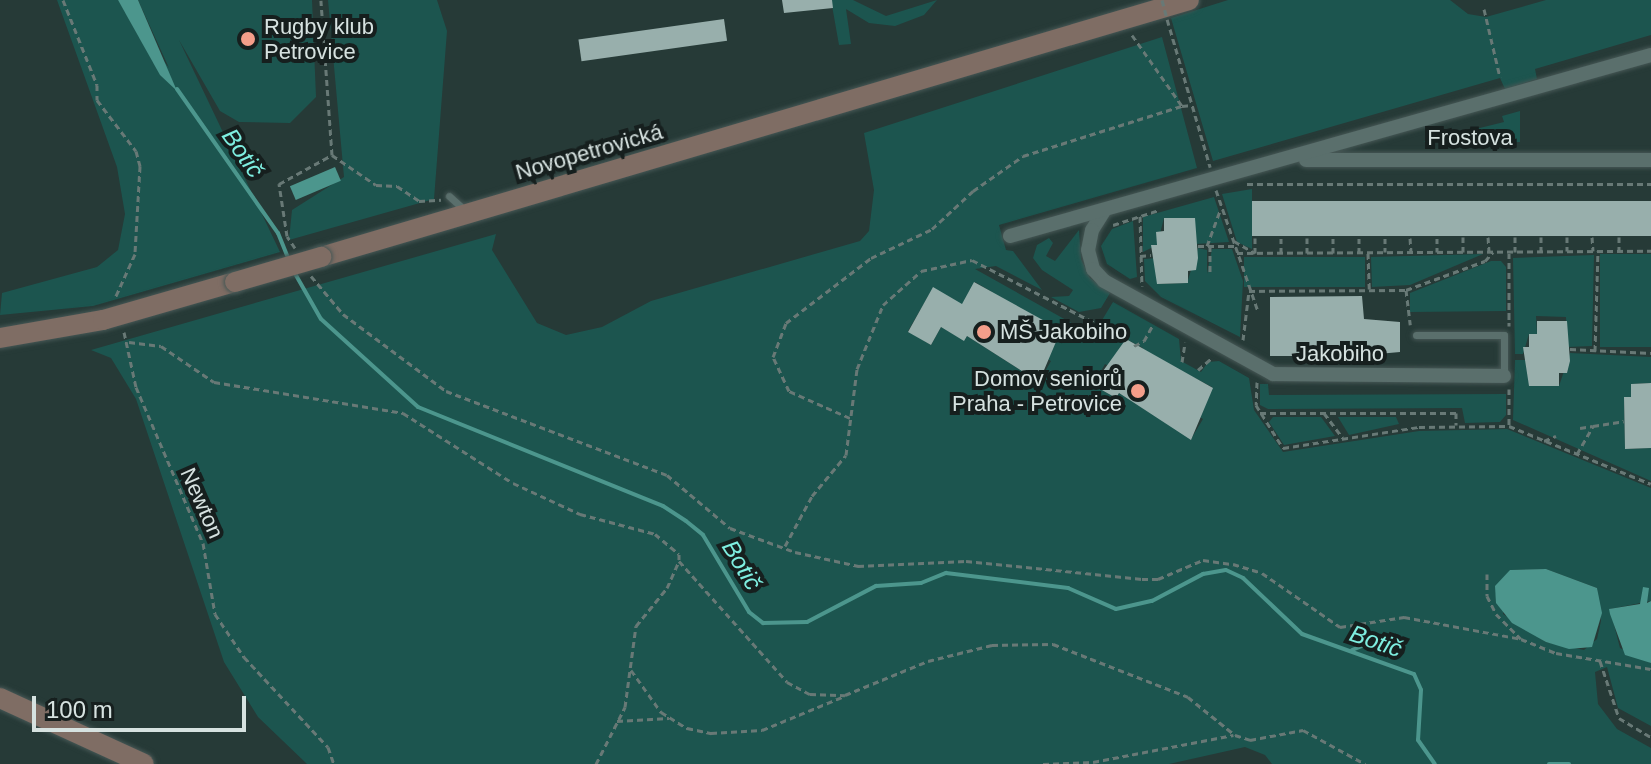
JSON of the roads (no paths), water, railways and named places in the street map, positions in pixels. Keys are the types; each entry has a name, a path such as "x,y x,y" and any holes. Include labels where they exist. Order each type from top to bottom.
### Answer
{"main road":[{"name":"Novopetrovická","path":"0,338 117,316 311,264 469,213 1189,0"},
{"path":"0,698 144,764"}],"street":[{"path":"1010,236 1289,160 1651,55"},
{"name":"Frostova","path":"1289,160 1651,160"},
{"name":"Jakobiho","path":"1104,211 1092,230 1088,250 1093,269 1104,281 1280,376 1504,376"}],"lane":[{"path":"449,196 469,213"},
{"name":"Jakobiho","path":"1416,335 1504,335 1504,376"}],"waterway":[{"name":"Botič","path":"177,89 278,233 288,258"},
{"name":"Botič","path":"293,270 321,319 418,407 663,506 686,521 703,535 749,612 763,623 807,622 876,586 921,583 946,573 1068,588 1116,609 1152,601 1203,574 1226,570 1243,578 1302,634 1414,674 1421,690 1418,740 1435,764"},
{"path":"1352,650 1379,639"},
{"name":"Botič","path":"1549,764 1569,764"}],"place":[{"name":"Rugby klub Petrovice","path":"248,39"},
{"name":"MŠ Jakobiho","path":"984,332"},
{"name":"Domov seniorů Praha - Petrovice","path":"1138,391"}]}
